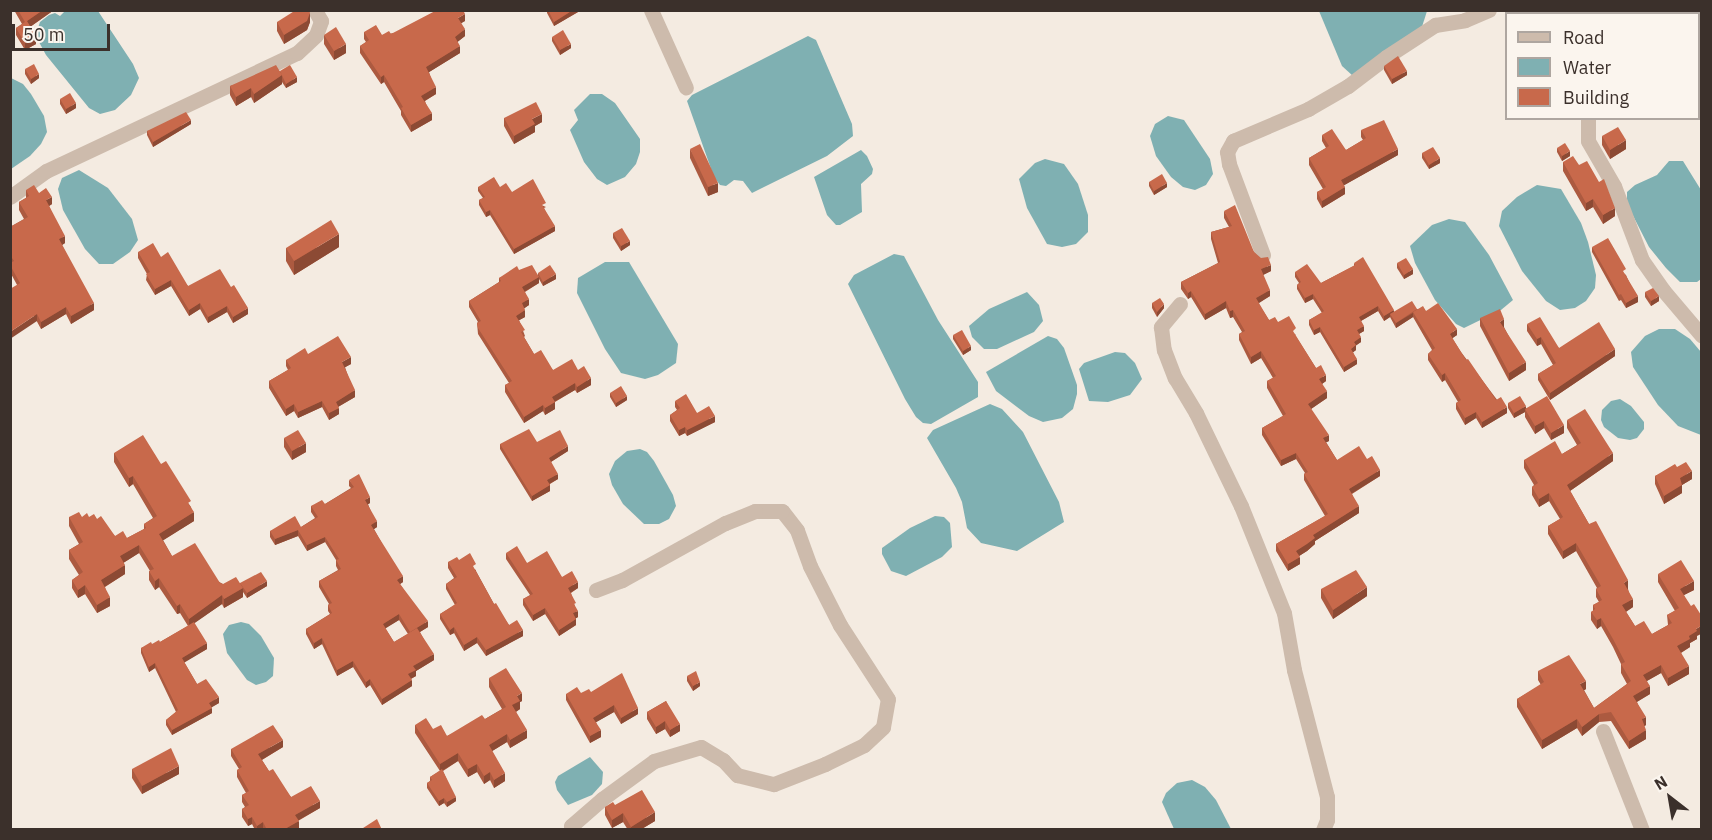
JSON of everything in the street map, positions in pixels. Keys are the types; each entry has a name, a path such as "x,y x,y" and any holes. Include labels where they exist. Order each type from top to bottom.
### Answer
{"street":[{"path":"10,197 46,171 297,53 316,35 321,21 315,10"},
{"path":"651,10 686,88"},
{"path":"1263,255 1229,164 1227,152 1233,141 1308,109 1348,86 1386,57 1435,25 1465,20 1489,10"},
{"path":"1588,120 1588,141 1614,186 1642,260 1663,290 1701,336"},
{"path":"1180,304 1161,327 1164,350 1175,378 1196,413 1241,506 1284,613 1294,670 1327,797 1327,820 1323,830"},
{"path":"572,830 571,826 602,799 654,761 701,747 723,760 737,775 774,784 825,764 864,745 883,727 888,699 840,625 810,566 797,530 782,511 755,510 622,580 596,590"},
{"path":"1603,731 1642,830"}],"water":[{"path":"65,11 98,11 133,64 139,78 131,95 115,110 100,114 89,108 46,55 39,42 37,31 40,22 49,15 55,13 60,16"},
{"path":"1319,11 1427,11 1421,30 1353,76 1342,66"},
{"path":"808,36 816,40 852,124 853,136 827,156 752,193 743,181 734,180 726,186 720,185 714,177 687,101 692,95"},
{"path":"11,78 23,84 31,94 44,116 47,132 41,144 30,156 11,169"},
{"path":"590,94 602,94 615,103 640,139 640,152 636,164 625,177 607,185 597,179 584,162 570,130 578,120 574,110"},
{"path":"1168,116 1184,120 1210,159 1213,174 1206,185 1195,190 1183,187 1171,177 1156,156 1150,136 1155,124"},
{"path":"861,150 867,156 873,169 872,174 861,184 862,212 836,225 827,215 814,177"},
{"path":"1045,159 1064,164 1078,184 1088,215 1088,232 1076,244 1062,247 1047,244 1027,208 1019,179 1035,163"},
{"path":"1669,161 1683,161 1701,190 1701,279 1697,282 1680,282 1666,268 1649,247 1627,204 1627,192 1635,185 1657,175"},
{"path":"79,170 108,188 132,219 138,240 130,252 113,264 99,264 85,249 63,210 58,189 62,178"},
{"path":"1537,185 1561,189 1581,223 1588,242 1596,275 1595,288 1586,301 1575,308 1560,310 1546,301 1522,271 1499,226 1502,211 1517,197"},
{"path":"1449,219 1465,222 1489,255 1513,300 1501,310 1464,328 1456,324 1435,300 1415,263 1410,246 1432,225"},
{"path":"894,254 904,256 938,320 978,382 978,397 931,424 923,423 916,417 905,399 848,284 854,275"},
{"path":"605,262 629,262 678,344 676,363 658,375 645,379 621,373 605,349 577,293 578,278"},
{"path":"1027,292 1039,305 1043,321 1034,332 997,349 984,349 972,337 969,326 989,309"},
{"path":"1659,329 1675,329 1690,339 1701,352 1701,435 1678,426 1658,405 1633,367 1631,352 1645,336"},
{"path":"1048,336 1057,339 1064,348 1077,385 1077,394 1073,409 1062,418 1043,422 1029,416 996,391 986,372"},
{"path":"1115,352 1125,353 1135,363 1142,379 1130,395 1108,402 1089,401 1079,369 1084,363"},
{"path":"1620,399 1631,406 1644,422 1644,429 1637,438 1630,440 1618,438 1604,427 1601,420 1602,410 1611,401"},
{"path":"990,404 1002,409 1023,432 1059,502 1064,522 1017,551 981,543 967,528 962,502 956,488 927,438 933,430"},
{"path":"640,449 647,452 654,461 673,495 676,506 669,519 659,524 644,524 623,504 612,485 609,474 615,461 627,451"},
{"path":"935,516 944,517 950,523 952,547 942,557 906,576 891,571 882,554 882,548 910,528"},
{"path":"241,622 249,624 261,636 274,658 273,676 266,682 256,685 247,680 227,653 223,634 229,625"},
{"path":"590,757 603,772 602,784 592,795 568,805 557,790 555,782 558,776"},
{"path":"1192,780 1205,787 1216,800 1231,829 1174,829 1162,802 1166,793 1177,783"}],"building":[{"path":"18,10 43,10 27,21 36,36 25,43 16,28 25,22"},
{"path":"296,10 309,10 307,21 284,35 277,22"},
{"path":"437,10 463,10 465,14 458,18 465,29 455,37 460,46 426,67 436,87 421,96 432,113 411,125 384,75 381,77 360,46 369,40 364,32 376,25 382,35 389,31 391,34"},
{"path":"548,10 573,10 554,22"},
{"path":"336,27 346,44 334,51 324,35"},
{"path":"563,30 571,44 560,50 552,37"},
{"path":"1398,56 1407,71 1392,79 1384,66"},
{"path":"34,64 39,74 31,79 25,69"},
{"path":"276,65 282,75 254,94 251,88 236,97 230,86"},
{"path":"290,65 297,77 286,84 280,71"},
{"path":"70,93 76,103 66,109 60,99"},
{"path":"536,102 542,114 532,119 535,124 514,136 504,118"},
{"path":"186,112 191,120 153,142 147,131"},
{"path":"1384,120 1398,149 1341,180 1345,187 1322,201 1317,192 1326,187 1309,158 1329,146 1322,135 1332,129 1346,150 1366,138 1361,130"},
{"path":"1618,127 1626,140 1610,150 1602,136"},
{"path":"1565,143 1570,151 1562,156 1557,148"},
{"path":"700,144 718,183 708,187 690,149"},
{"path":"1433,147 1440,158 1429,165 1422,153"},
{"path":"1573,156 1579,165 1587,161 1599,182 1604,179 1615,208 1603,215 1593,199 1586,203 1563,162"},
{"path":"1162,174 1167,183 1154,191 1149,182"},
{"path":"494,177 500,187 506,183 512,192 533,179 546,203 542,205 555,226 514,249 490,210 486,212 479,200 485,197 478,187"},
{"path":"34,185 39,193 46,188 52,197 46,200 65,236 59,239 94,303 71,316 66,307 41,322 37,314 10,332 10,289 20,283 10,265 14,261 10,255 10,227 28,217 19,202 29,196 26,190"},
{"path":"1235,205 1254,252 1261,258 1268,257 1271,265 1261,269 1270,290 1256,298 1269,320 1275,317 1278,322 1289,316 1296,328 1293,331 1316,368 1321,365 1326,375 1319,379 1327,391 1308,404 1329,435 1323,438 1337,460 1359,446 1367,459 1372,456 1380,470 1349,489 1359,506 1313,535 1315,538 1296,551 1300,557 1288,564 1276,544 1328,514 1304,474 1308,472 1296,453 1281,460 1262,428 1286,414 1267,381 1276,376 1261,351 1251,357 1239,334 1245,331 1233,310 1230,311 1226,301 1205,314 1191,291 1188,293 1181,282 1220,262 1211,232 1232,226 1224,211"},
{"path":"331,220 339,234 294,261 286,248"},
{"path":"622,228 630,241 621,246 613,233"},
{"path":"1608,238 1626,269 1623,271 1638,296 1626,303 1621,294 1619,295 1592,247"},
{"path":"153,243 161,257 168,252 188,286 220,269 231,287 234,285 248,308 233,317 227,306 208,317 200,303 189,310 171,280 155,289 146,274 150,272 138,252"},
{"path":"1363,257 1394,310 1384,316 1378,306 1359,317 1364,326 1357,330 1361,337 1354,342 1356,345 1351,349 1357,359 1344,367 1320,327 1314,330 1309,320 1324,311 1313,294 1305,298 1297,285 1301,282 1295,272 1307,264 1321,283 1355,265 1354,263"},
{"path":"1406,258 1413,269 1404,275 1397,263"},
{"path":"532,265 539,277 522,287 529,299 522,303 525,310 516,316 525,330 521,332 534,354 541,350 553,370 572,359 578,370 584,366 591,378 577,387 575,383 552,397 555,402 545,408 543,405 524,417 505,385 512,381 478,328 477,323 481,321 469,301 501,281 499,278 517,266 519,270"},
{"path":"550,265 556,274 543,282 538,273"},
{"path":"1653,288 1659,296 1651,301 1645,292"},
{"path":"1160,298 1164,304 1157,312 1152,303"},
{"path":"1412,301 1417,309 1396,323 1390,314"},
{"path":"1438,303 1457,329 1450,334 1466,360 1468,359 1496,400 1501,397 1507,407 1482,422 1476,412 1465,418 1456,403 1461,400 1445,373 1442,375 1428,354 1435,348 1413,312 1423,306 1426,311"},
{"path":"1500,309 1504,319 1500,322 1526,362 1509,373 1480,318"},
{"path":"1540,317 1559,348 1599,322 1615,349 1550,393 1538,374 1556,363 1541,337 1537,339 1527,324"},
{"path":"962,330 971,346 963,351 953,335"},
{"path":"338,336 351,357 342,362 355,390 336,402 339,408 329,413 322,401 298,412 294,404 286,409 269,381 291,368 286,360 305,348 308,354"},
{"path":"621,386 627,396 616,403 610,393"},
{"path":"686,394 697,413 709,406 715,416 687,430 685,427 679,430 670,415 680,408 675,401"},
{"path":"1520,396 1526,406 1514,413 1508,403"},
{"path":"1547,396 1564,425 1551,433 1544,421 1535,426 1525,409"},
{"path":"1585,409 1613,453 1567,485 1589,524 1596,521 1628,580 1624,583 1633,599 1622,605 1635,626 1644,621 1652,634 1672,623 1667,615 1679,608 1658,574 1681,560 1694,581 1680,589 1691,606 1694,604 1701,615 1701,626 1689,636 1690,639 1677,646 1689,666 1668,678 1661,665 1643,675 1650,686 1633,696 1646,717 1642,719 1646,730 1629,741 1611,712 1599,714 1582,727 1577,719 1542,740 1517,699 1544,682 1538,671 1569,655 1586,681 1580,684 1594,708 1631,681 1621,664 1625,662 1601,618 1597,620 1591,612 1595,609 1593,605 1602,600 1596,589 1601,586 1576,543 1563,551 1548,526 1563,517 1549,493 1539,499 1532,487 1538,483 1524,460 1555,441 1562,454 1581,443 1567,420"},
{"path":"529,429 537,442 560,430 568,446 549,458 558,474 547,480 550,485 532,496 500,444"},
{"path":"298,430 306,443 292,451 284,438"},
{"path":"143,435 161,464 166,461 191,501 188,503 194,512 159,534 172,556 195,543 220,583 223,584 236,577 243,588 224,599 222,595 189,619 180,604 177,606 159,578 155,581 149,571 154,569 139,545 120,556 125,565 101,580 110,597 97,605 85,585 78,590 72,580 83,572 69,550 83,542 69,517 79,512 82,517 87,513 89,517 94,514 97,519 101,516 115,536 123,531 127,538 146,528 144,524 157,516 133,476 129,478 114,453"},
{"path":"1686,462 1692,471 1680,478 1682,485 1664,496 1655,476 1675,464 1677,467"},
{"path":"359,474 370,497 365,500 377,521 371,525 403,576 397,580 428,621 410,632 399,614 383,624 394,642 417,628 434,654 413,666 416,670 408,674 412,680 382,699 370,679 366,682 353,661 337,670 322,638 314,643 306,629 332,613 328,605 332,603 319,581 341,569 336,560 339,559 325,537 307,545 298,530 275,539 270,531 295,516 301,527 318,517 311,506 322,500 325,504 354,487 349,480"},
{"path":"517,546 527,563 547,551 562,577 572,571 578,582 568,588 576,603 574,604 578,611 573,613 576,619 559,630 545,608 533,615 523,599 533,594 506,553"},
{"path":"470,553 476,564 473,566 494,604 496,603 509,625 517,620 523,630 486,650 477,637 464,645 454,627 450,630 440,614 457,603 446,584 457,577 448,562 457,557 459,560"},
{"path":"1356,570 1367,587 1333,610 1321,589"},
{"path":"261,572 267,581 247,593 240,583"},
{"path":"194,622 207,643 182,658 197,684 206,679 219,697 209,703 212,708 172,730 166,720 178,710 155,663 149,667 141,648 151,642 152,644 159,640 160,642"},
{"path":"506,668 522,693 517,696 520,701 512,705 527,730 510,740 507,734 489,745 505,773 494,780 490,772 484,776 477,764 468,769 458,753 440,764 415,725 426,718 433,729 441,725 447,736 482,715 485,719 506,707 489,678"},
{"path":"696,671 700,682 693,686 687,676"},
{"path":"622,673 638,708 621,718 614,705 593,718 601,730 590,736 566,694 577,687 581,693 589,689 591,692"},
{"path":"666,701 680,724 670,730 665,721 656,727 647,712"},
{"path":"273,725 283,740 258,754 269,771 273,769 291,797 311,786 320,801 295,815 299,821 283,830 267,830 263,822 257,826 252,817 248,819 242,809 249,805 242,795 249,791 237,770 242,767 231,749"},
{"path":"171,748 179,766 142,786 132,769"},
{"path":"442,769 456,797 447,802 444,798 439,801 427,783 432,780 430,777"},
{"path":"642,790 655,812 631,827 623,813 612,820 605,807 613,802 615,805"},
{"path":"377,819 382,830 360,830"}]}
